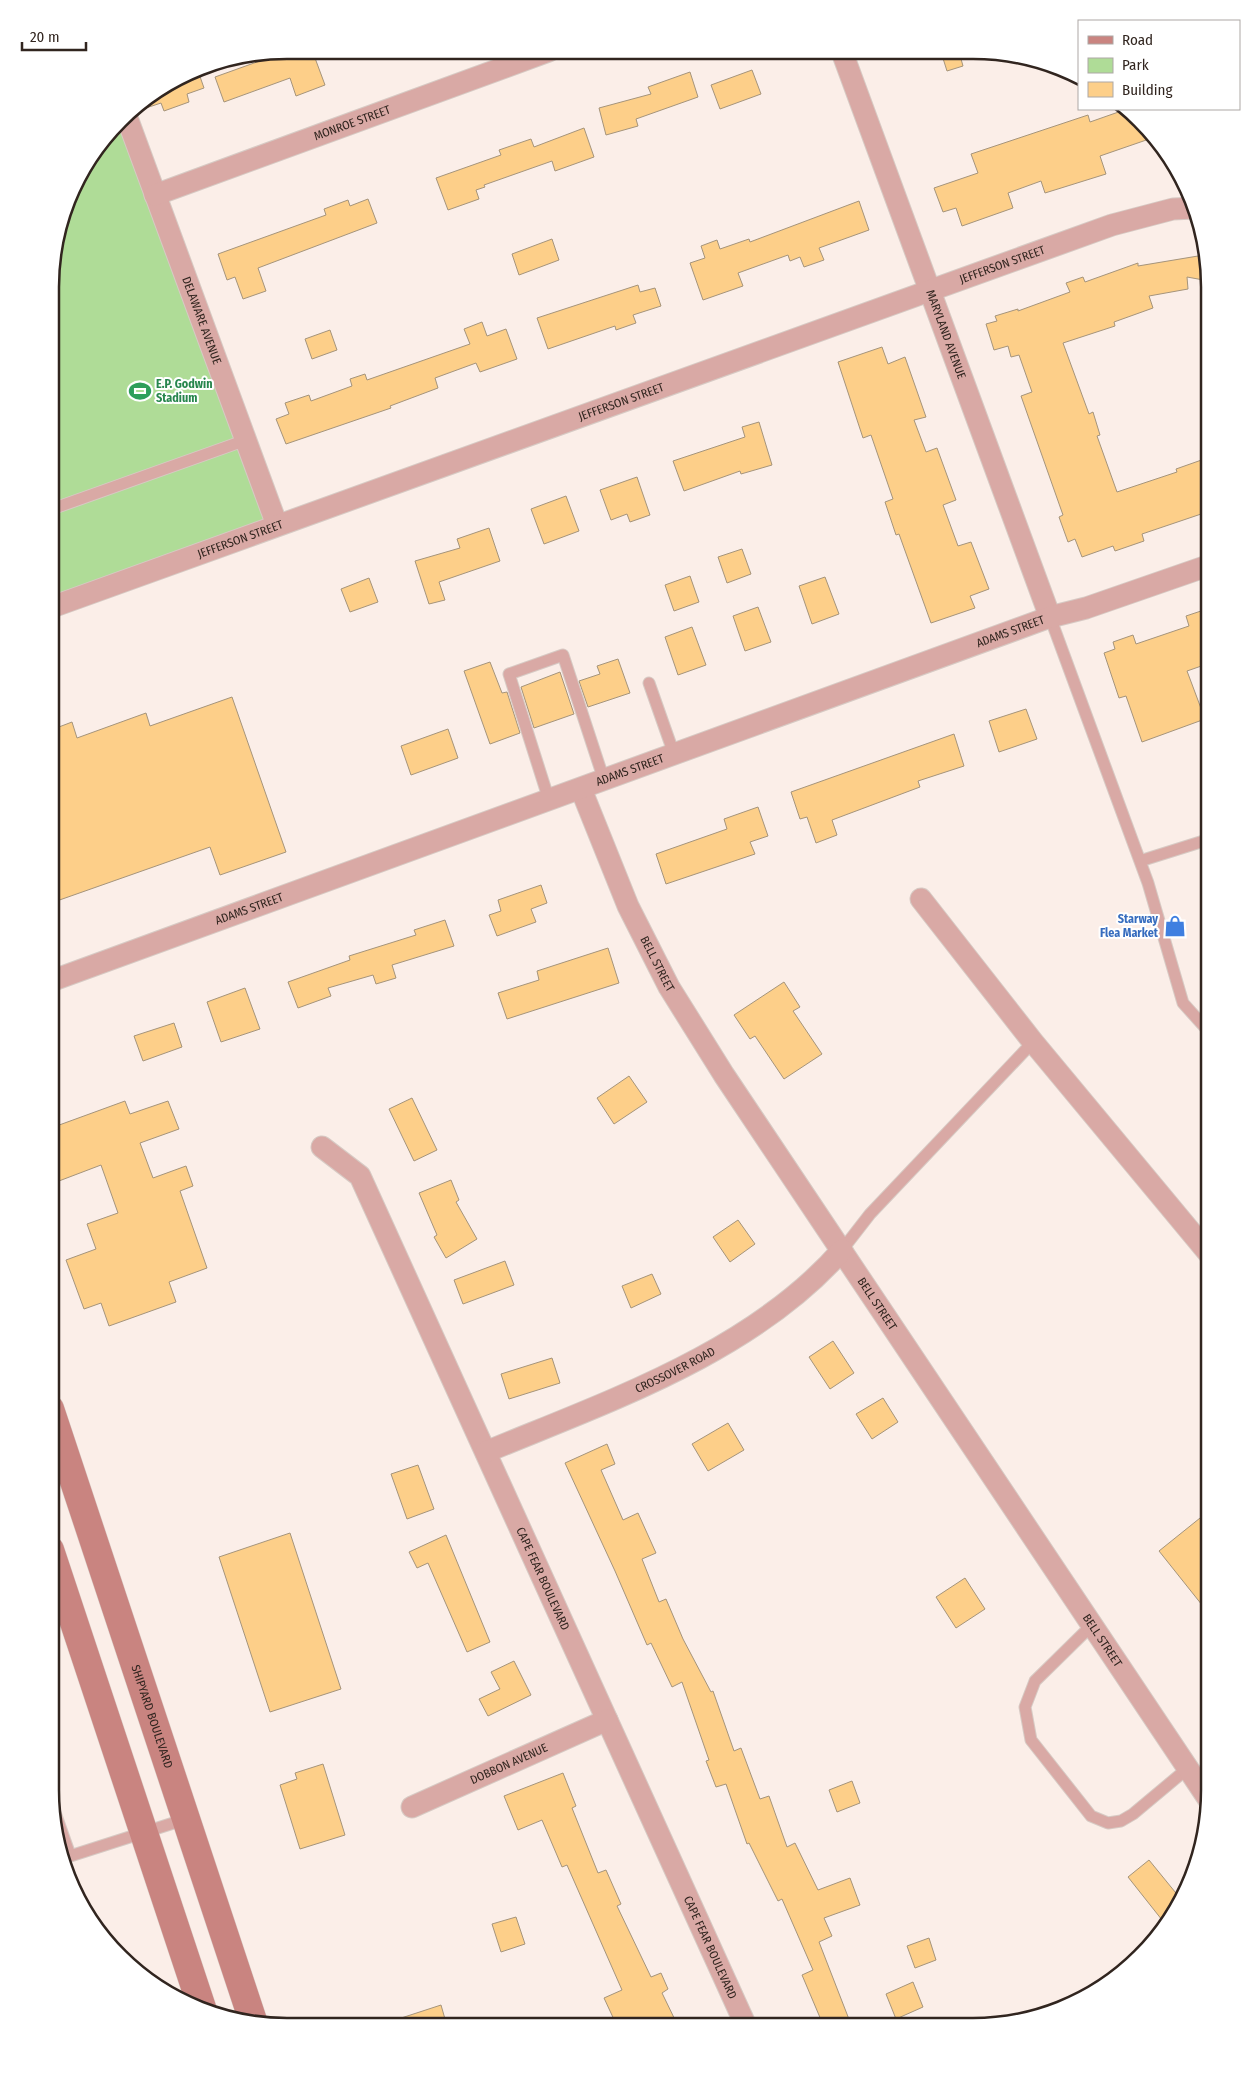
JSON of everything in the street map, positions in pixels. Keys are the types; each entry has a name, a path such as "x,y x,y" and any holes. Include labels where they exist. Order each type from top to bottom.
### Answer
{"main road":[{"name":"SHIPYARD BOULEVARD","path":"59,1436 251,2015"},
{"path":"59,1577 200,2001"}],"street":[{"name":"MONROE STREET","path":"155,195 527,59"},
{"name":"MARYLAND AVENUE","path":"845,59 1050,617"},
{"name":"DELAWARE AVENUE","path":"129,123 277,525"},
{"name":"JEFFERSON STREET","path":"59,604 1112,225 1173,209 1187,208"},
{"name":"ADAMS STREET","path":"59,979 1050,617 1086,608 1201,568"},
{"name":"BELL STREET","path":"580,789 628,906 669,987 724,1076 1201,1787"},
{"path":"921,899 1033,1042 1201,1244"},
{"name":"CAPE FEAR BOULEVARD","path":"322,1146 360,1176 742,2018"},
{"name":"CROSSOVER ROAD","path":"486,1452 592,1408 681,1367 742,1334 791,1300 823,1272 842,1250"},
{"name":"DOBBON AVENUE","path":"412,1807 607,1720"}],"lane":[{"path":"59,507 246,440"},
{"path":"1050,617 1140,861 1183,1003 1201,1023"},
{"path":"549,800 509,674 563,656 604,780"},
{"path":"650,683 674,754"},
{"path":"1140,861 1201,842"},
{"path":"842,1250 870,1214 1033,1042"},
{"path":"1092,1625 1034,1681 1025,1707 1031,1740 1092,1816 1108,1823 1121,1821 1133,1814 1188,1768"},
{"path":"69,1856 186,1819"}],"green space":[{"name":"E.P. Godwin Stadium","path":"129,123 277,525 59,604 59,272 63,243 76,200 89,173 106,148"}],"building":[{"path":"315,59 325,85 296,96 290,78 224,102 215,77 261,60"},
{"path":"943,59 961,59 963,66 947,71"},
{"path":"752,70 761,94 720,109 711,85"},
{"path":"690,72 698,97 636,119 638,126 606,135 599,108 651,94 648,87"},
{"path":"200,76 204,88 187,94 189,102 164,111 161,103 146,108 173,89"},
{"path":"1119,112 1147,140 1100,156 1106,174 1045,193 1041,181 1008,193 1013,208 962,226 956,208 943,212 934,188 978,173 971,154 1088,115 1090,122"},
{"path":"584,128 594,157 555,171 552,161 484,185 485,187 476,190 479,199 448,210 436,178 501,155 499,150 531,139 534,147"},
{"path":"368,199 377,223 258,268 266,291 243,299 235,277 227,280 218,254 326,215 324,209 348,200 350,206"},
{"path":"859,201 869,230 819,248 824,260 804,267 800,257 790,261 788,255 738,273 743,286 703,300 690,263 705,258 701,246 717,240 720,249 749,239 750,242"},
{"path":"552,239 559,260 519,275 512,254"},
{"path":"1199,256 1201,280 1187,277 1188,289 1149,296 1153,308 1114,322 1115,326 1063,343 1089,414 1093,412 1100,435 1097,436 1117,492 1177,472 1176,469 1201,460 1201,514 1142,534 1144,541 1115,551 1113,546 1082,557 1075,539 1068,542 1059,517 1063,515 1021,396 1032,392 1019,355 1011,357 1008,346 994,350 986,324 997,321 995,316 1018,309 1018,311 1070,292 1066,283 1083,277 1085,282 1138,263 1138,266"},
{"path":"638,285 640,292 655,288 661,306 633,315 636,323 616,330 615,326 548,349 537,318"},
{"path":"482,322 487,336 506,329 517,359 480,372 476,363 435,378 438,388 390,406 391,408 286,444 276,419 289,414 285,403 309,395 311,401 352,386 350,379 365,374 367,380 470,344 464,329"},
{"path":"330,330 337,350 312,359 305,339"},
{"path":"882,347 888,364 905,357 926,417 914,420 926,452 937,448 956,500 943,505 958,546 971,542 989,589 970,596 975,608 931,623 899,534 896,535 885,502 893,499 871,435 863,438 838,362"},
{"path":"759,422 772,465 741,474 740,471 684,491 673,461 745,437 742,427"},
{"path":"637,477 650,515 630,522 627,514 611,520 600,490"},
{"path":"566,496 579,531 544,544 531,509"},
{"path":"489,528 500,561 439,582 445,600 429,604 415,561 460,548 457,539"},
{"path":"742,549 751,574 727,583 718,557"},
{"path":"690,576 699,602 674,611 665,585"},
{"path":"825,577 839,614 812,624 799,586"},
{"path":"369,578 378,602 350,612 341,589"},
{"path":"758,607 771,642 745,651 733,616"},
{"path":"1201,611 1201,666 1187,671 1201,708 1201,720 1142,742 1126,696 1119,698 1104,653 1115,649 1113,642 1133,635 1136,644 1189,626 1186,616"},
{"path":"692,627 706,665 678,675 665,637"},
{"path":"618,659 630,693 588,707 579,681 600,674 597,666"},
{"path":"490,662 502,693 507,692 520,733 490,744 464,671"},
{"path":"560,672 574,714 534,728 521,687"},
{"path":"232,697 286,852 220,875 210,847 59,900 59,727 72,722 77,738 146,713 150,726"},
{"path":"1026,709 1037,739 999,752 989,721"},
{"path":"448,729 458,758 411,775 401,746"},
{"path":"954,734 964,766 918,781 920,787 832,820 837,835 816,843 807,817 800,819 791,792"},
{"path":"758,807 768,836 750,842 755,854 666,884 656,854 727,829 724,819"},
{"path":"541,885 547,903 531,909 536,922 497,936 489,915 501,911 498,900"},
{"path":"445,920 454,946 392,965 396,978 376,984 373,975 328,988 331,996 298,1008 288,982 350,960 349,956 416,935 414,930"},
{"path":"608,948 619,983 507,1019 498,993 539,980 537,971"},
{"path":"784,982 800,1007 793,1011 822,1054 784,1079 755,1036 750,1039 734,1015"},
{"path":"245,988 260,1029 221,1042 207,1002"},
{"path":"174,1023 182,1047 143,1061 134,1036"},
{"path":"629,1076 647,1102 614,1124 597,1098"},
{"path":"412,1098 437,1150 414,1161 389,1109"},
{"path":"125,1101 130,1114 168,1101 179,1129 140,1143 153,1178 186,1166 193,1186 180,1191 207,1268 169,1282 176,1302 109,1326 101,1303 84,1309 66,1260 96,1249 87,1224 118,1213 101,1165 59,1181 59,1125"},
{"path":"451,1180 459,1200 456,1202 477,1239 446,1258 434,1237 437,1235 419,1193"},
{"path":"738,1220 755,1244 730,1262 713,1237"},
{"path":"505,1261 514,1285 463,1304 454,1280"},
{"path":"652,1274 661,1294 631,1308 622,1286"},
{"path":"833,1341 854,1373 830,1389 809,1357"},
{"path":"552,1358 560,1383 509,1399 501,1374"},
{"path":"883,1398 898,1422 872,1439 856,1414"},
{"path":"728,1423 744,1450 708,1471 692,1444"},
{"path":"607,1444 615,1464 601,1470 623,1520 638,1513 656,1553 642,1559 659,1602 666,1599 683,1639 711,1692 713,1691 734,1751 741,1748 760,1799 769,1796 787,1847 795,1843 818,1890 850,1878 860,1905 824,1918 832,1936 819,1942 849,2018 820,2018 802,1975 813,1970 782,1899 778,1901 749,1843 747,1844 726,1784 716,1787 706,1761 709,1760 682,1682 672,1687 651,1643 647,1645 565,1463"},
{"path":"418,1465 434,1509 407,1519 391,1474"},
{"path":"1201,1517 1201,1604 1159,1551"},
{"path":"290,1533 341,1689 270,1712 219,1557"},
{"path":"446,1535 490,1642 467,1652 428,1563 417,1568 409,1552"},
{"path":"965,1578 985,1609 956,1628 936,1597"},
{"path":"514,1661 531,1695 488,1716 479,1699 500,1689 491,1672"},
{"path":"323,1764 345,1835 300,1849 280,1785 297,1779 295,1773"},
{"path":"563,1773 576,1806 572,1808 598,1873 606,1870 621,1904 617,1906 651,1977 661,1973 668,1989 662,1993 674,2018 613,2018 604,1998 622,1990 567,1865 562,1867 542,1820 518,1830 504,1796"},
{"path":"852,1781 860,1803 837,1812 829,1790"},
{"path":"1149,1860 1177,1894 1161,1919 1128,1877"},
{"path":"516,1917 525,1944 501,1952 492,1924"},
{"path":"929,1938 936,1960 915,1968 907,1946"},
{"path":"913,1982 923,2007 896,2018 886,1994"},
{"path":"441,2005 445,2018 401,2018"}],"place":[{"name":"E.P. Godwin Stadium","path":"140,391"},
{"name":"Starway Flea Market","path":"1175,926"}]}
